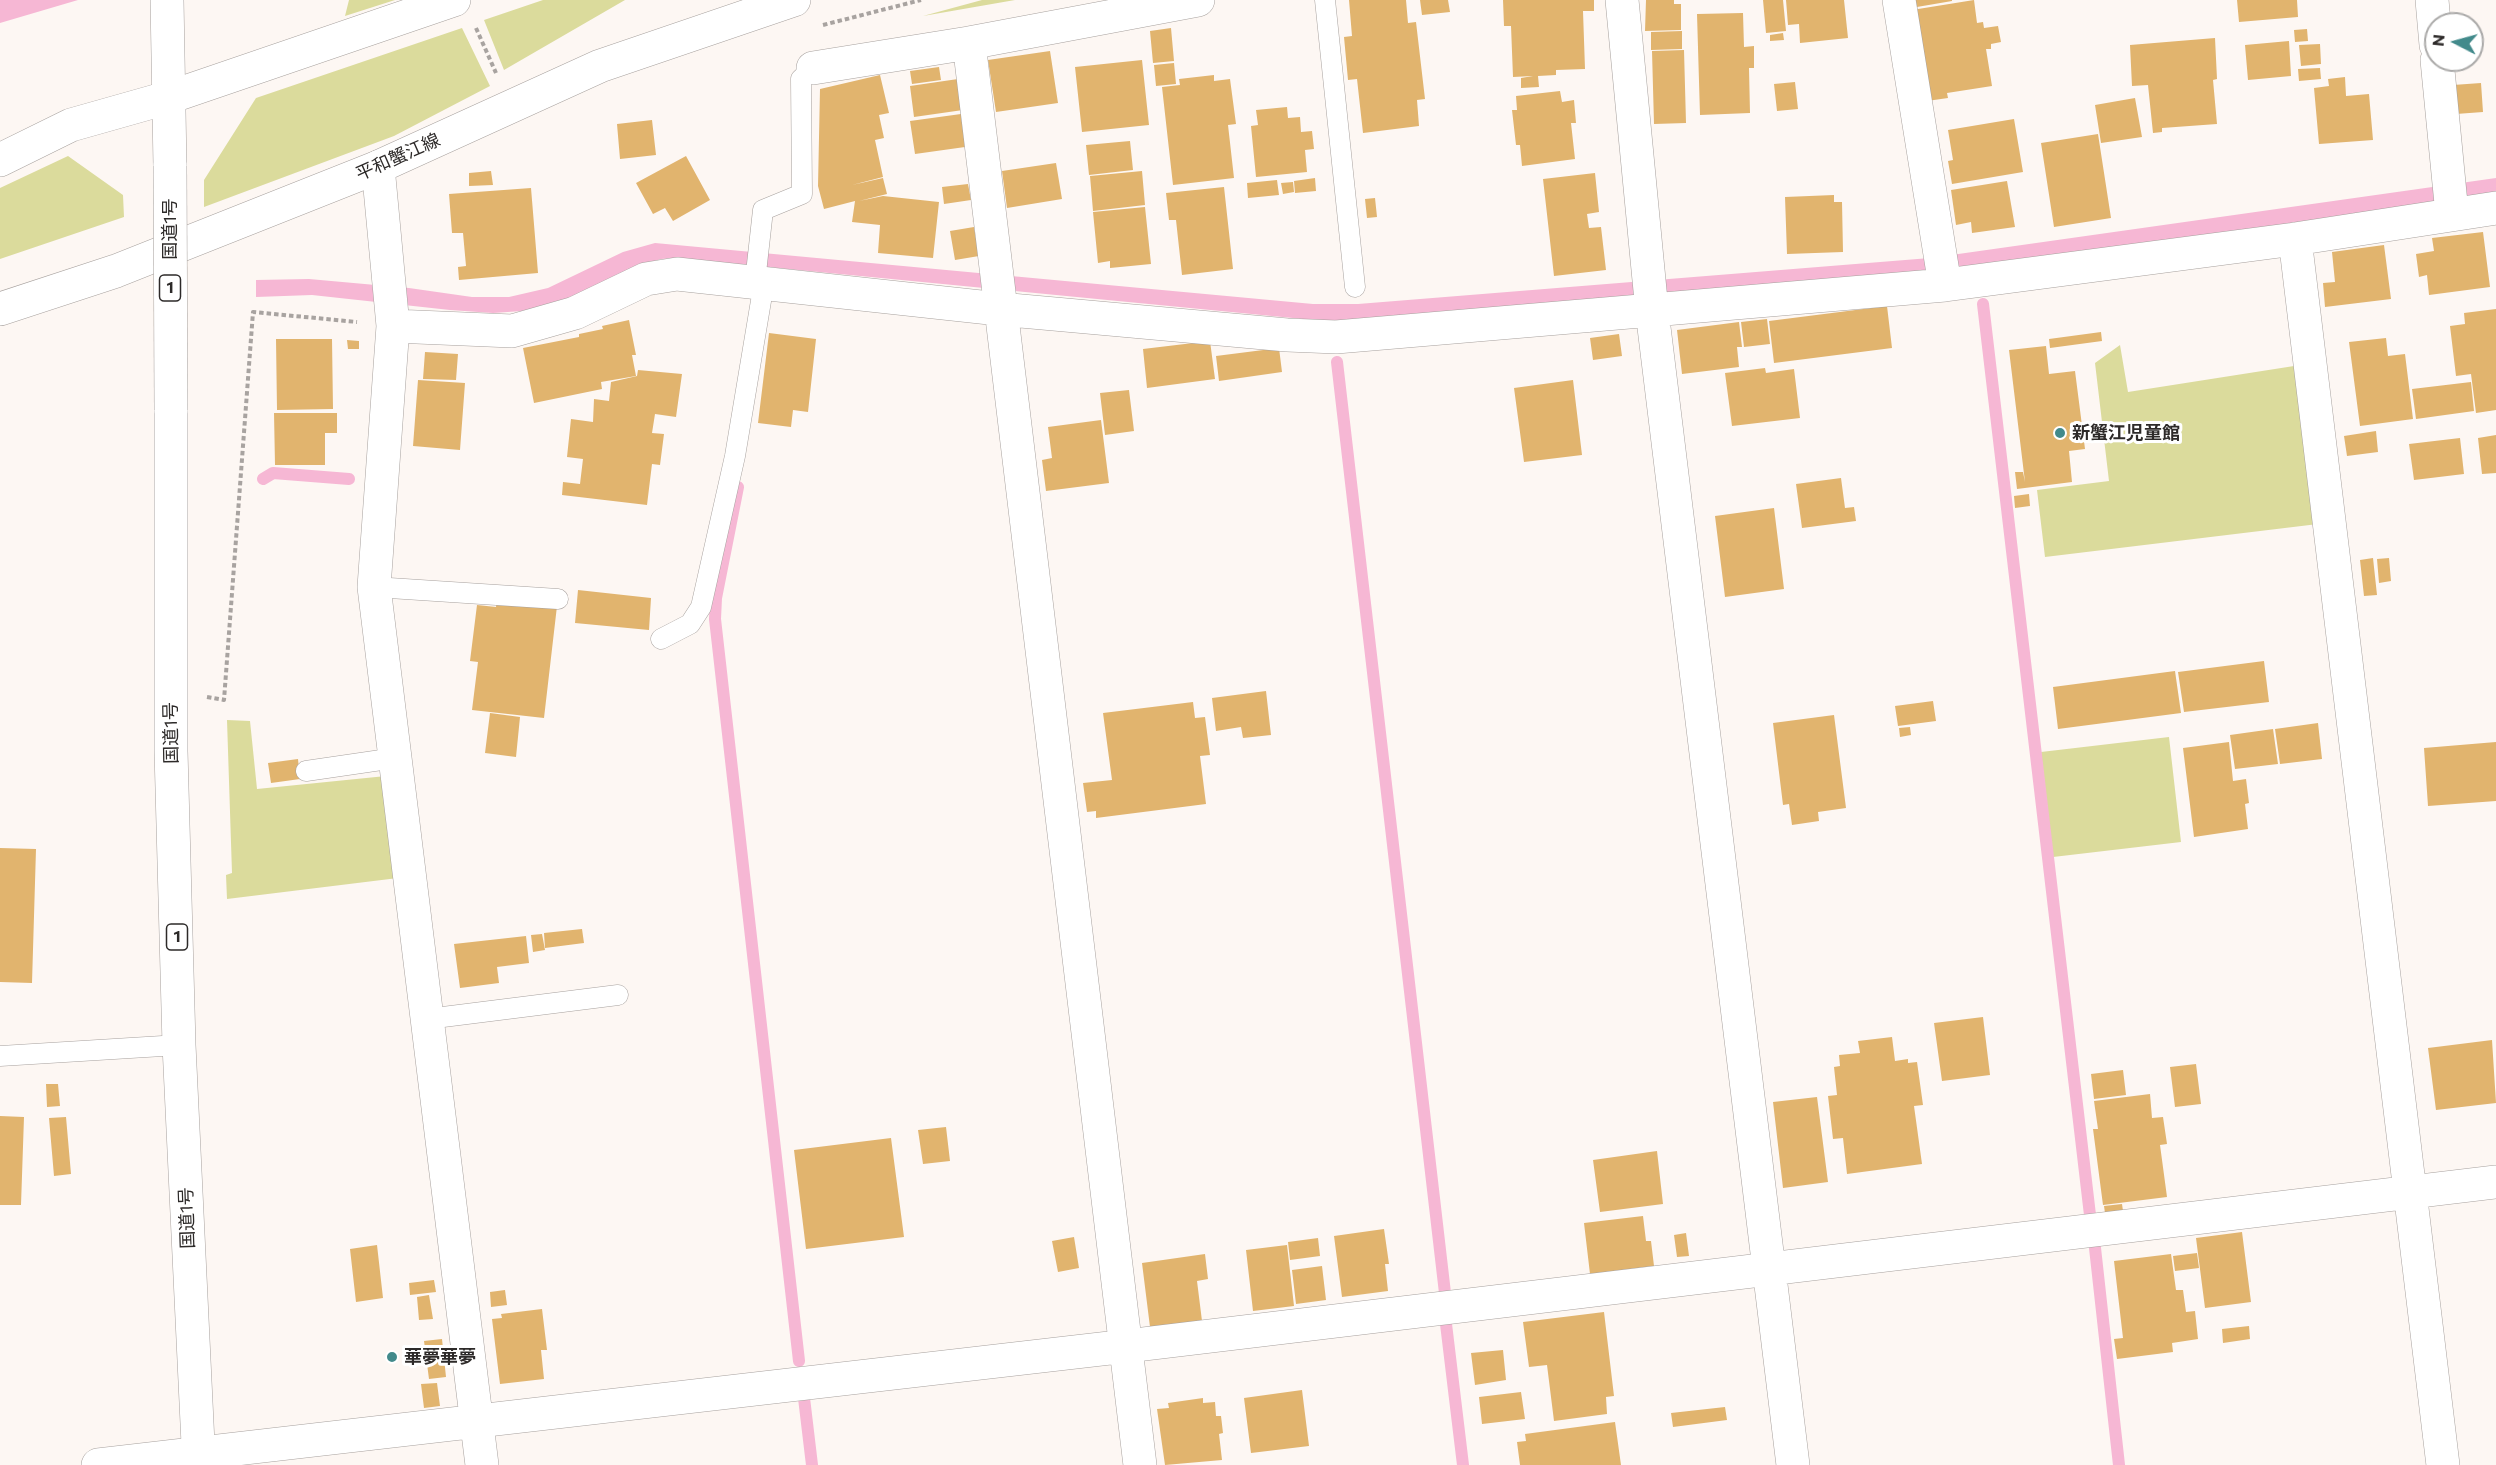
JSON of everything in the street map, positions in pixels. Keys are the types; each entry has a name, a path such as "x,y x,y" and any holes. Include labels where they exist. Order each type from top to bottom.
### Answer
{"main road":[{"name":"平和蟹江線","path":"0,309 116,271 378,167 600,66 794,0"},
{"path":"813,68 969,43 1198,0"},
{"path":"1623,0 1650,297 1793,1465"},
{"path":"1899,0 1942,271"},
{"name":"国道1号","path":"167,9 170,97 171,691 179,1046 198,1459"},
{"path":"0,160 71,125 463,11"},
{"path":"969,43 1140,1465"},
{"path":"2439,72 2451,201"},
{"path":"378,167 391,303 374,587 482,1465"},
{"path":"391,303 512,331 575,314 646,279 677,274 998,292 1287,335 1336,337 1650,297 2295,239 2451,201 2496,208"},
{"path":"2295,239 2443,1465"},
{"path":"98,1465 198,1459 477,1421 1127,1346 2496,1182"}],"lane":[{"path":"1325,0 1355,287"},
{"path":"661,639 690,624 701,607 735,456 758,279 763,210 802,194 801,79 813,68"},
{"path":"374,587 558,599"},
{"path":"306,771 395,758"},
{"path":"427,1019 618,995"},
{"path":"0,1056 179,1046"}],"path":[{"path":"463,11 511,106"},
{"path":"171,691 224,700 253,312 391,303"}],"green space":[{"path":"349,0 395,0 345,16"},
{"path":"543,0 625,0 504,70 484,20"},
{"path":"982,0 1015,0 923,16"},
{"path":"462,28 490,86 394,136 204,207 204,180 256,98"},
{"path":"68,156 123,195 124,217 0,259 0,188"},
{"path":"2120,345 2128,392 2294,366 2318,524 2045,557 2037,490 2109,481 2095,363"},
{"path":"227,720 250,721 257,789 386,776 398,878 227,899 226,875 232,873"},
{"path":"2169,737 2181,842 2053,857 2041,752"}],"shaded area":[{"path":"0,0 78,0 0,23"},
{"path":"2496,178 2496,195 1979,268 1334,322 675,258 661,259 631,268 596,288 552,304 522,311 493,313 450,310 312,295 256,297 256,280 309,279 409,288 472,297 509,297 548,288 623,252 655,243 1313,304 1358,304 1930,258"}],"building":[{"path":"1349,0 1406,0 1408,23 1416,22 1425,99 1417,100 1419,126 1363,133 1357,79 1348,80 1344,37 1352,36"},
{"path":"1420,0 1448,0 1450,12 1422,15"},
{"path":"1503,0 1594,0 1594,11 1583,11 1585,69 1556,70 1556,75 1538,76 1539,87 1521,88 1521,78 1533,76 1513,77 1511,26 1504,26"},
{"path":"1646,0 1674,0 1674,4 1681,4 1681,30 1645,31"},
{"path":"1763,0 1783,0 1786,31 1766,33"},
{"path":"1786,0 1844,0 1848,38 1800,43 1799,24 1788,25"},
{"path":"1910,0 1952,0 1952,1 1911,8"},
{"path":"1974,0 1977,23 1983,22 1984,28 1998,26 2001,42 1991,44 1991,49 1986,49 1992,86 1947,93 1948,98 1927,101 1912,10"},
{"path":"2237,0 2297,0 2298,17 2239,22"},
{"path":"1743,13 1744,47 1754,46 1754,68 1749,68 1750,113 1700,115 1697,14"},
{"path":"1171,28 1174,61 1153,63 1150,31"},
{"path":"2307,29 2308,41 2295,42 2294,30"},
{"path":"1682,31 1682,49 1651,50 1651,32"},
{"path":"1783,33 1784,40 1770,41 1770,35"},
{"path":"2215,38 2217,79 2213,80 2217,124 2162,128 2162,132 2153,133 2148,85 2132,86 2130,45"},
{"path":"2289,41 2291,76 2248,80 2245,45"},
{"path":"2320,44 2321,64 2301,66 2299,45"},
{"path":"1684,50 1686,123 1654,124 1652,51"},
{"path":"1050,51 1058,103 996,112 988,60"},
{"path":"1142,60 1149,125 1082,132 1075,67"},
{"path":"1174,63 1176,84 1156,86 1154,65"},
{"path":"939,67 941,80 912,84 910,71"},
{"path":"2320,68 2321,79 2299,81 2298,69"},
{"path":"880,75 889,113 879,115 884,138 875,140 883,177 852,185 883,178 887,194 859,201 883,196 939,202 933,258 878,253 880,225 852,222 855,201 824,209 818,186 820,89"},
{"path":"1214,75 1214,81 1230,79 1236,124 1228,125 1234,178 1173,185 1162,87 1180,85 1179,79"},
{"path":"2345,77 2346,96 2369,94 2373,140 2319,144 2314,88 2329,86 2328,79"},
{"path":"958,79 963,110 914,117 910,86"},
{"path":"1795,82 1798,109 1777,111 1774,84"},
{"path":"2481,83 2483,112 2456,114 2453,85"},
{"path":"1560,91 1562,102 1574,100 1576,123 1571,123 1575,159 1522,166 1520,145 1516,145 1512,110 1517,110 1516,96"},
{"path":"2135,98 2142,137 2101,143 2095,105"},
{"path":"1287,107 1288,118 1300,117 1301,132 1312,131 1314,149 1305,150 1307,172 1256,177 1251,126 1258,125 1256,110"},
{"path":"961,114 965,147 915,154 910,121"},
{"path":"2014,119 2023,172 1952,184 1948,161 1953,160 1948,130"},
{"path":"652,120 656,155 620,159 617,124"},
{"path":"2098,134 2111,218 2054,227 2041,143"},
{"path":"1130,141 1133,170 1089,175 1086,145"},
{"path":"686,156 710,200 673,221 665,208 653,214 636,183"},
{"path":"1056,163 1062,199 1007,208 1002,171"},
{"path":"491,171 493,185 469,186 469,173"},
{"path":"1142,171 1145,205 1093,211 1090,176"},
{"path":"1595,173 1599,212 1587,214 1589,228 1601,227 1606,270 1554,276 1543,179"},
{"path":"1315,178 1316,191 1295,193 1294,181"},
{"path":"1277,180 1279,195 1248,198 1247,183"},
{"path":"2007,181 2015,227 1972,233 1971,222 1956,225 1951,190"},
{"path":"1293,182 1294,192 1283,194 1281,183"},
{"path":"968,184 971,200 944,204 942,187"},
{"path":"1224,187 1233,269 1182,275 1176,220 1169,220 1166,193"},
{"path":"531,188 538,273 459,280 458,267 466,266 463,233 452,233 449,194"},
{"path":"1834,195 1834,202 1842,202 1843,252 1787,254 1785,197"},
{"path":"1375,198 1377,217 1367,218 1365,199"},
{"path":"1145,207 1151,264 1110,268 1110,261 1098,263 1093,212"},
{"path":"974,227 979,256 955,260 950,231"},
{"path":"2483,232 2490,287 2429,295 2427,275 2419,277 2416,254 2434,251 2432,238"},
{"path":"2384,245 2391,299 2325,307 2323,283 2335,282 2332,252"},
{"path":"1887,306 1892,348 1774,363 1769,321"},
{"path":"2496,309 2496,410 2476,413 2471,374 2456,376 2450,326 2465,324 2464,313"},
{"path":"1767,319 1770,344 1744,347 1741,322"},
{"path":"629,320 636,355 632,355 636,376 601,382 602,389 534,403 523,348 579,337 579,334 603,329 602,326"},
{"path":"1739,322 1742,347 1737,347 1739,367 1682,374 1677,330"},
{"path":"2101,332 2102,341 2050,348 2049,339"},
{"path":"769,333 816,339 808,412 793,410 791,427 758,423"},
{"path":"1619,334 1622,356 1593,360 1590,338"},
{"path":"2386,338 2388,356 2405,354 2413,419 2360,426 2349,342"},
{"path":"276,339 332,339 333,409 277,410"},
{"path":"347,340 359,341 359,349 348,349"},
{"path":"1210,341 1215,379 1147,388 1143,349"},
{"path":"2046,346 2049,374 2075,371 2085,449 2069,451 2072,482 2017,489 2015,472 2023,472 2025,482 2009,350"},
{"path":"1279,348 1282,372 1219,381 1216,356"},
{"path":"425,352 458,354 456,380 423,379"},
{"path":"1765,368 1766,373 1794,369 1800,418 1732,426 1725,373"},
{"path":"638,370 682,374 676,417 655,414 652,433 664,434 660,465 652,464 647,505 562,495 563,482 580,484 583,459 567,457 571,419 593,422 594,399 609,401 611,382 637,376"},
{"path":"418,380 465,383 460,450 413,446"},
{"path":"1573,380 1582,455 1524,462 1514,388"},
{"path":"2471,382 2474,411 2416,419 2412,389"},
{"path":"1129,390 1134,431 1105,435 1100,393"},
{"path":"274,413 337,413 337,433 325,433 325,465 275,465"},
{"path":"1101,420 1109,483 1046,491 1042,460 1052,458 1048,427"},
{"path":"2376,431 2378,452 2347,456 2344,436"},
{"path":"2496,435 2496,473 2482,474 2478,438"},
{"path":"2460,438 2464,474 2414,480 2409,444"},
{"path":"1841,478 1845,508 1854,507 1856,521 1802,528 1796,484"},
{"path":"2029,494 2030,506 2015,508 2014,496"},
{"path":"1774,508 1784,589 1725,597 1715,516"},
{"path":"2373,558 2377,595 2364,596 2360,560"},
{"path":"2389,558 2391,581 2379,583 2377,559"},
{"path":"578,590 651,598 649,630 575,623"},
{"path":"497,599 557,606 544,718 472,710 478,662 470,661 477,605 496,607"},
{"path":"2264,661 2269,702 2184,712 2178,672"},
{"path":"2175,671 2181,713 2058,729 2053,687"},
{"path":"1266,691 1271,735 1243,738 1241,727 1216,731 1212,698"},
{"path":"1933,701 1936,721 1898,726 1895,706"},
{"path":"1193,702 1195,718 1205,717 1210,755 1200,756 1206,804 1096,818 1096,811 1087,812 1083,783 1112,780 1103,713"},
{"path":"490,713 520,717 516,757 485,753"},
{"path":"1834,715 1846,808 1818,812 1819,821 1792,825 1789,804 1783,805 1773,723"},
{"path":"2318,723 2322,759 2280,764 2275,729"},
{"path":"1910,727 1911,735 1900,737 1899,728"},
{"path":"2273,729 2278,764 2235,769 2230,735"},
{"path":"2229,742 2233,781 2246,779 2249,803 2245,804 2248,829 2194,837 2183,748"},
{"path":"2496,742 2496,801 2428,806 2424,748"},
{"path":"298,759 300,779 271,783 268,763"},
{"path":"0,848 36,849 32,983 0,982"},
{"path":"582,929 584,943 545,948 544,933"},
{"path":"542,934 545,950 533,952 531,935"},
{"path":"526,936 529,963 497,967 499,983 460,988 454,944"},
{"path":"1983,1017 1990,1075 1942,1081 1934,1023"},
{"path":"1892,1037 1895,1061 1908,1059 1908,1063 1917,1062 1923,1105 1914,1106 1922,1164 1847,1174 1843,1138 1833,1139 1828,1096 1837,1095 1834,1067 1840,1066 1839,1055 1860,1053 1858,1041"},
{"path":"2492,1040 2496,1103 2436,1110 2428,1048"},
{"path":"2196,1064 2201,1104 2175,1107 2170,1067"},
{"path":"2123,1070 2126,1095 2094,1099 2091,1074"},
{"path":"46,1084 58,1084 60,1106 47,1107"},
{"path":"2150,1094 2152,1118 2163,1117 2167,1144 2160,1145 2167,1197 2103,1205 2093,1129 2098,1129 2094,1101"},
{"path":"1817,1097 1828,1182 1783,1188 1773,1102"},
{"path":"0,1116 24,1117 21,1205 0,1205"},
{"path":"66,1117 71,1174 54,1176 49,1118"},
{"path":"946,1127 950,1161 923,1164 918,1130"},
{"path":"891,1138 904,1237 806,1249 794,1150"},
{"path":"1657,1151 1663,1204 1600,1212 1593,1160"},
{"path":"2122,1204 2123,1211 2105,1213 2104,1206"},
{"path":"1643,1216 1646,1241 1651,1241 1654,1266 1590,1274 1584,1223"},
{"path":"1384,1229 1389,1264 1385,1264 1388,1291 1342,1297 1334,1236"},
{"path":"2242,1232 2251,1302 2205,1308 2196,1238"},
{"path":"1686,1233 1689,1256 1677,1257 1674,1235"},
{"path":"1074,1237 1079,1268 1058,1272 1052,1241"},
{"path":"1318,1238 1320,1256 1290,1260 1288,1242"},
{"path":"377,1245 383,1298 356,1302 350,1249"},
{"path":"1287,1245 1294,1306 1253,1311 1246,1250"},
{"path":"2197,1253 2199,1268 2175,1271 2173,1256"},
{"path":"1205,1254 1208,1279 1197,1281 1202,1321 1150,1327 1142,1263"},
{"path":"2171,1254 2176,1290 2183,1290 2186,1312 2195,1311 2198,1339 2172,1343 2173,1352 2117,1359 2114,1339 2123,1338 2114,1261"},
{"path":"1322,1266 1326,1300 1296,1304 1292,1270"},
{"path":"434,1280 436,1292 410,1295 409,1283"},
{"path":"505,1290 507,1305 491,1307 490,1292"},
{"path":"429,1295 433,1319 419,1320 417,1297"},
{"path":"542,1309 547,1350 541,1350 544,1379 500,1384 492,1319 502,1318 501,1314"},
{"path":"1604,1312 1614,1396 1606,1397 1607,1414 1554,1421 1547,1365 1529,1367 1523,1322"},
{"path":"2249,1326 2250,1339 2223,1343 2222,1329"},
{"path":"442,1339 446,1377 429,1379 424,1341"},
{"path":"1503,1350 1506,1380 1475,1385 1471,1353"},
{"path":"437,1383 440,1406 424,1408 421,1384"},
{"path":"1302,1390 1309,1446 1251,1453 1244,1398"},
{"path":"1521,1392 1525,1419 1482,1424 1479,1397"},
{"path":"1203,1398 1203,1403 1215,1402 1216,1416 1221,1416 1223,1433 1219,1434 1222,1460 1165,1465 1157,1409 1169,1408 1168,1403"},
{"path":"1725,1407 1727,1420 1673,1427 1671,1413"},
{"path":"1615,1422 1621,1465 1520,1465 1517,1442 1526,1441 1525,1434"}],"waterway":[{"path":"1983,304 2090,1215"},
{"path":"1337,362 1445,1293"},
{"path":"263,479 273,473 349,479"},
{"path":"738,487 716,598 715,619 799,1361"},
{"path":"2095,1248 2119,1465"},
{"path":"1446,1324 1463,1465"},
{"path":"804,1398 812,1465"}],"place":[{"name":"新蟹江児童館","path":"2060,433"},
{"name":"華夢華夢","path":"392,1357"}]}
